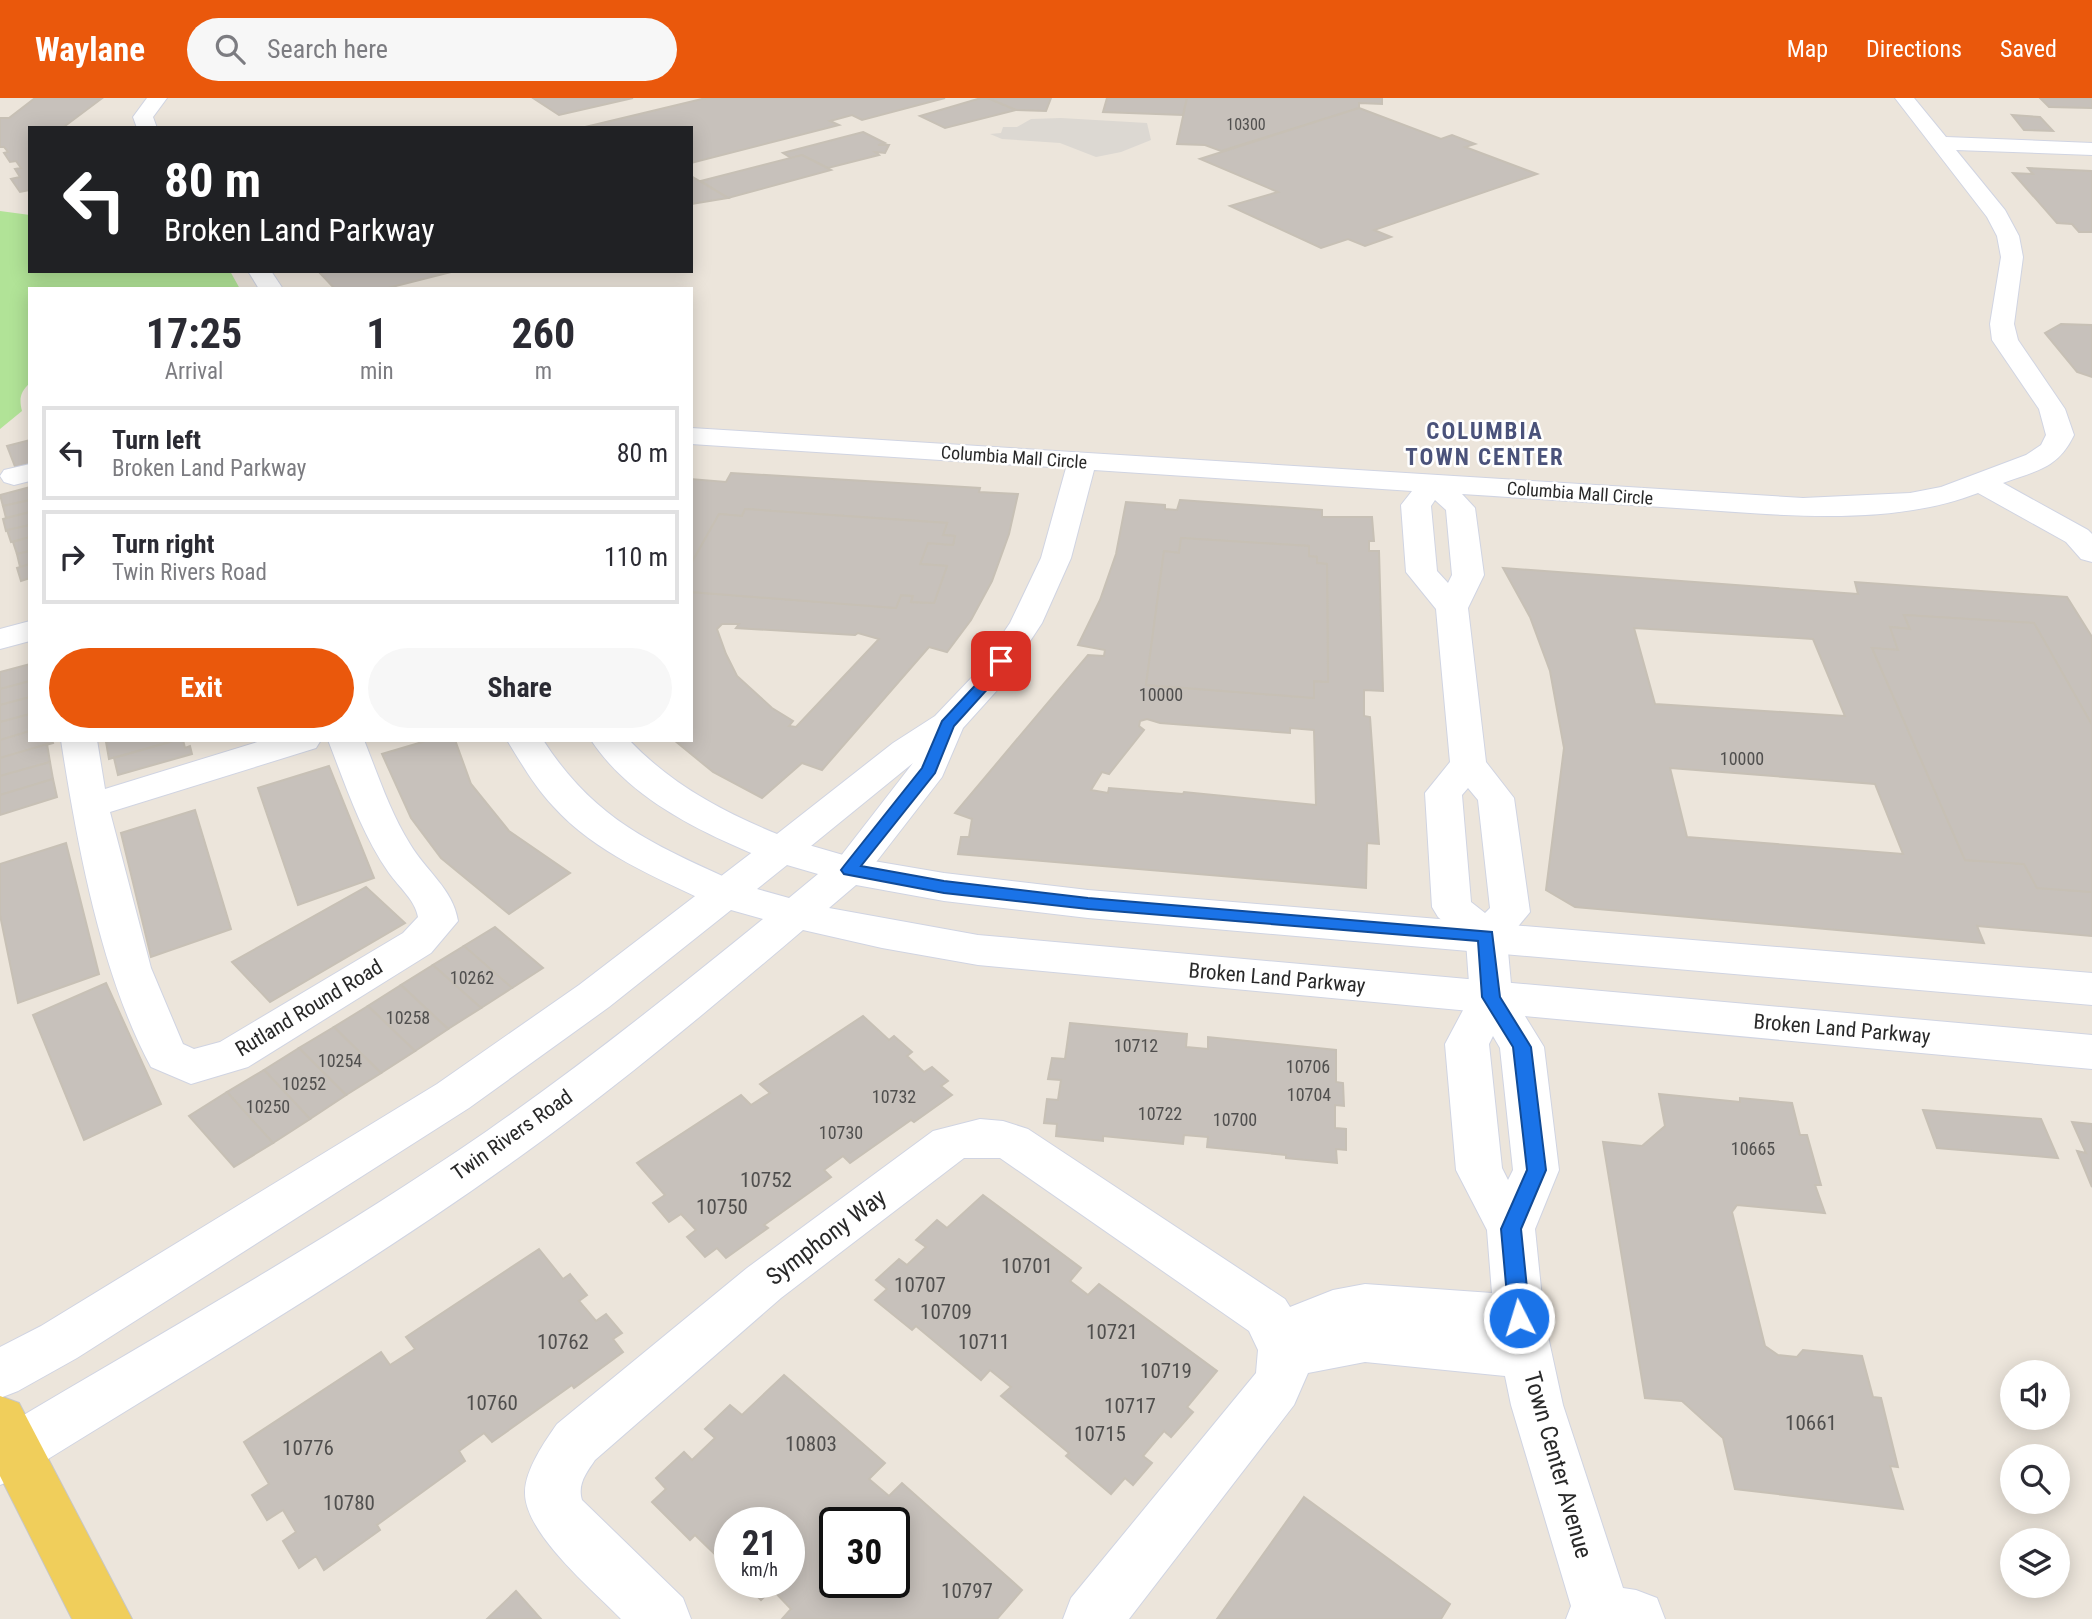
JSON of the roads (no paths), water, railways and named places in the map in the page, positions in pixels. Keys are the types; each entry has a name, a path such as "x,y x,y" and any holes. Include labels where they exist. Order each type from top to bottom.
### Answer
{"main road":[{"path":"5,1444 103,1619"}],"street":[{"path":"146,126 143,117 158,98"},
{"name":"Columbia Mall Circle","path":"693,436 1814,506 1910,502 1949,494 2036,461 2053,450 2060,435 2052,409 2044,395 2027,375 2005,340 2002,324 2012,257 2008,236 1997,215 1904,98"},
{"path":"1940,143 2092,149"},
{"name":"Twin Rivers Road","path":"0,1374 76,1332 453,1096 594,996 906,751 947,724 988,680 1026,622 1056,558 1082,461"},
{"path":"1452,608 1422,572 1416,505 1434,483 1460,508 1468,575 1452,608 1468,764 1496,798 1510,912 1486,936"},
{"path":"1981,483 2077,536 2092,554"},
{"path":"0,639 28,632"},
{"name":"Twin Rivers Road","path":"5,1444 345,1248 502,1145 650,1035 849,870 929,769 947,724"},
{"name":"Rutland Round Road","path":"79,742 90,806 130,968 166,1055 191,1067 233,1055 417,943 438,921 437,905 410,874 384,832 347,742"},
{"path":"90,806 229,751 290,742"},
{"name":"Broken Land Parkway","path":"526,742 573,804 614,837 660,864 726,894 796,916 911,940 978,950 2092,1052"},
{"path":"611,742 636,771 673,800 713,823 781,850 849,870 944,887 1088,904 2092,989"},
{"path":"1468,764 1443,793 1452,906 1486,936 1491,997"},
{"name":"Town Center Avenue","path":"1491,997 1467,1045 1479,1170 1511,1229 1521,1323 1537,1405 1611,1618"},
{"name":"Symphony Way","path":"662,1619 559,1516 552,1492 560,1465 576,1441 764,1283 949,1144 971,1137 992,1136 1012,1142 1267,1315 1283,1344"},
{"path":"1283,1344 1339,1311 1365,1306 1521,1323"},
{"path":"1283,1344 1365,1339 1521,1323"},
{"path":"1092,1619 1276,1388 1283,1372 1283,1344"}],"district":[{"name":"COLUMBIA TOWN CENTER","path":"1485,444"}]}
